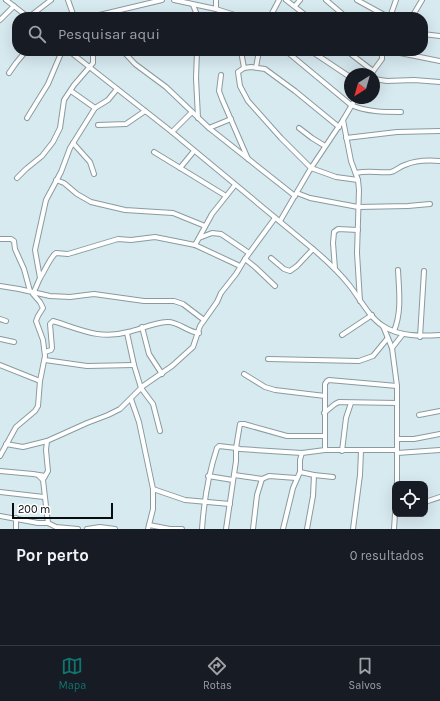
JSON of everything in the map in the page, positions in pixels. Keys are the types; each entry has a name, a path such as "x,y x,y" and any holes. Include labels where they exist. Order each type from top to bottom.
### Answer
{"street":[{"path":"6,0 22,12"},
{"path":"35,12 51,0"},
{"path":"68,0 72,12"},
{"path":"113,12 162,0"},
{"path":"174,0 225,12"},
{"path":"216,0 216,9"},
{"path":"273,12 279,0"},
{"path":"286,0 302,12"},
{"path":"295,6 300,0"},
{"path":"326,0 340,12"},
{"path":"357,0 380,12"},
{"path":"391,12 396,0"},
{"path":"415,12 422,0"},
{"path":"192,5 196,12"},
{"path":"0,20 14,6"},
{"path":"428,35 440,36"},
{"path":"9,73 22,56"},
{"path":"28,118 48,84 60,56"},
{"path":"76,56 172,132 313,249 335,269 360,301 383,326 403,334 420,337 440,335"},
{"path":"17,178 42,156 53,142 60,128 64,100 93,63 94,56"},
{"path":"128,56 135,64 166,87 209,128 248,160 296,195 358,207 430,204"},
{"path":"197,56 196,78 198,118"},
{"path":"242,56 244,68"},
{"path":"256,67 258,56"},
{"path":"292,56 351,105 361,109 378,112 401,112"},
{"path":"318,56 344,73"},
{"path":"353,56 367,68"},
{"path":"375,68 385,56"},
{"path":"415,56 440,61"},
{"path":"339,127 265,69 256,67 244,68 238,72 240,86 248,100 281,138 311,168 336,177 358,180"},
{"path":"221,74 219,91 248,160"},
{"path":"380,80 440,82"},
{"path":"40,278 35,254 36,241 46,200 73,143 95,108 108,100 117,89"},
{"path":"71,91 95,108"},
{"path":"280,221 311,168 339,127 351,105"},
{"path":"98,125 126,124 145,111"},
{"path":"172,132 192,112"},
{"path":"209,128 231,119"},
{"path":"343,120 346,138 358,180 357,253 360,301"},
{"path":"299,128 326,146"},
{"path":"346,138 397,132 440,132"},
{"path":"73,143 90,162 94,174"},
{"path":"180,168 194,151"},
{"path":"154,152 226,196"},
{"path":"356,173 373,171 391,172 405,165 417,162 428,160 440,161"},
{"path":"56,180 64,183 77,194 91,202 125,210 173,213 205,226"},
{"path":"195,245 205,226 235,185"},
{"path":"6,444 23,446 47,441 115,412 131,399 141,388 162,374 189,351 195,343 200,326 217,302 224,288 232,280 249,253 275,218"},
{"path":"335,269 333,243 334,232 338,229 358,230"},
{"path":"198,239 210,233 221,234 249,253"},
{"path":"32,291 46,269 51,257 56,253 68,254 115,239 131,240 155,237 195,245 240,266"},
{"path":"0,239 11,239 14,241 15,249 34,297 40,302 43,308 36,321 43,340 45,352 45,360 40,381 39,400 36,411 18,424 0,456"},
{"path":"271,258 284,269 290,271 313,249"},
{"path":"245,259 275,286"},
{"path":"394,331 398,320 398,270"},
{"path":"420,337 424,271"},
{"path":"0,286 32,291 50,296 70,297 94,294 144,301 174,301 183,304 204,320"},
{"path":"342,335 372,315"},
{"path":"0,319 6,321"},
{"path":"45,352 52,350 50,324 53,321 97,335 127,333 142,327 168,322 173,322 188,330 199,333"},
{"path":"383,326 392,348 397,386 397,481"},
{"path":"142,327 149,354 162,374"},
{"path":"127,333 141,388 153,404 160,431"},
{"path":"392,348 403,334"},
{"path":"0,339 14,342"},
{"path":"268,359 359,361 373,356 388,339"},
{"path":"45,360 87,366 134,365"},
{"path":"0,365 40,381"},
{"path":"244,374 265,387 275,390 324,396"},
{"path":"325,450 324,396 325,384 327,381 397,386"},
{"path":"131,399 139,422 153,489 153,509 148,527 182,529"},
{"path":"342,451 346,418 351,403"},
{"path":"324,413 336,404 397,403"},
{"path":"418,415 440,411"},
{"path":"226,529 237,453 236,448 241,423 287,436 325,436"},
{"path":"397,439 414,439 440,434"},
{"path":"42,477 48,471 46,454 47,441"},
{"path":"202,529 208,476 219,446 262,451 302,453 325,450 397,452 440,450"},
{"path":"353,529 360,475 361,450"},
{"path":"283,529 296,478 300,472 300,460 302,453"},
{"path":"0,471 33,474 42,477"},
{"path":"300,472 333,477"},
{"path":"307,529 313,496 314,475"},
{"path":"208,476 262,479 269,476 296,478"},
{"path":"42,477 44,497 50,526"},
{"path":"253,529 257,495 262,479"},
{"path":"153,489 185,500 230,504"},
{"path":"0,492 44,497"},
{"path":"428,501 440,497"},
{"path":"0,516 56,527 78,529"},
{"path":"394,529 395,517"},
{"path":"16,518 16,529"},
{"path":"87,529 100,527 115,529"}]}
